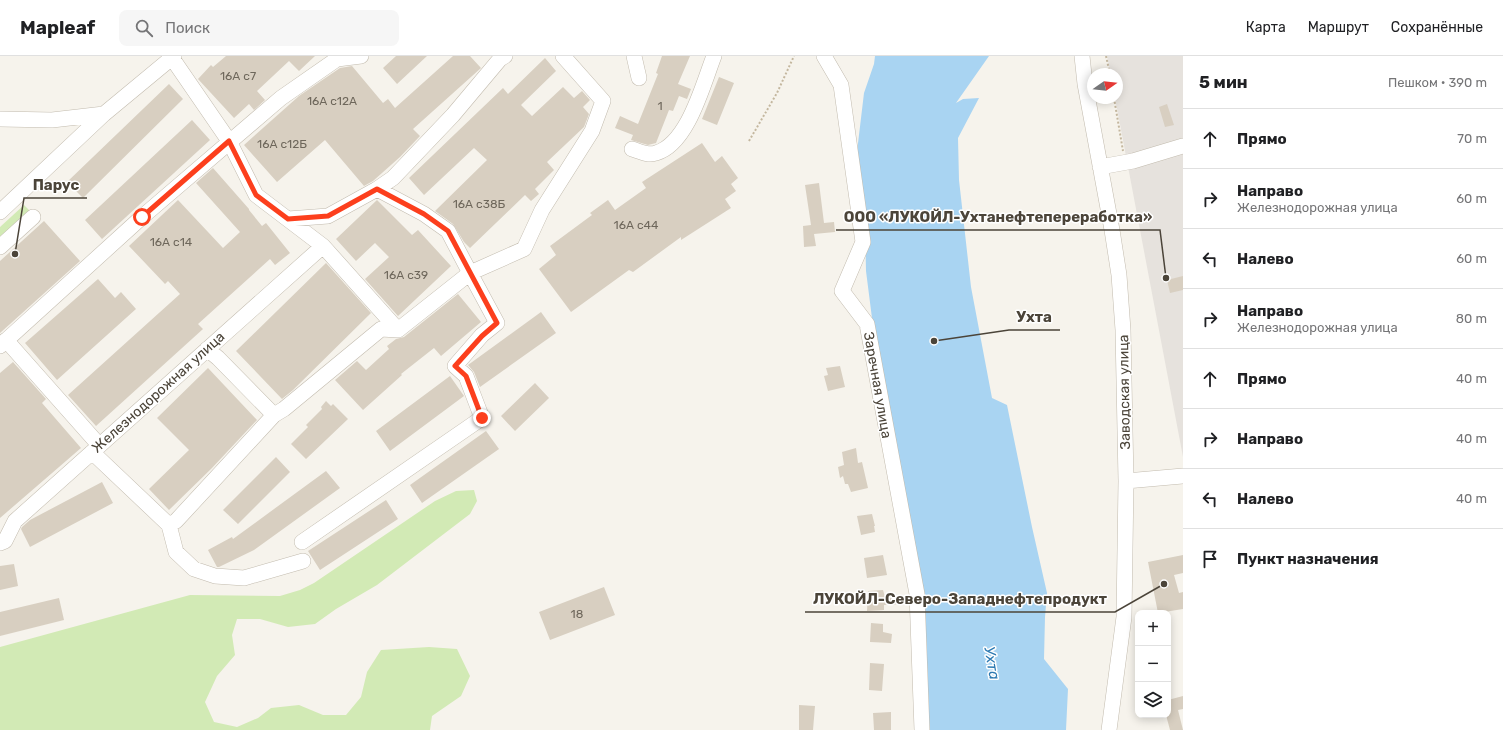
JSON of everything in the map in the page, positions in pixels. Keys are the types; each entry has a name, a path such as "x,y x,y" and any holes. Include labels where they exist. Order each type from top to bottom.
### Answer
{"street":[{"path":"303,561 244,578 215,576 194,569 176,552 169,525 95,448 3,343 142,217 281,98 337,59 361,56"},
{"path":"288,219 328,216 377,189 393,178 448,121 500,59 505,56"},
{"path":"169,525 176,521 274,415 284,409 381,329 398,330 470,273 524,249 542,210 592,131 604,101 563,56"},
{"path":"634,56 639,78"},
{"path":"632,149 649,154 656,153 666,148 678,138 689,122 714,56"},
{"name":"Заречная улица","path":"824,56 841,85 864,242 842,291 867,324 915,586 922,730"},
{"name":"Заводская улица","path":"1082,56 1085,84 1112,230 1122,302 1126,481 1124,617 1109,730"},
{"path":"0,212 104,114 173,57 229,141 256,195 323,246 398,330"},
{"path":"0,119 52,120 104,114"},
{"path":"1100,167 1133,161 1183,146"},
{"path":"302,542 482,418 466,376 455,366 482,336 497,323 448,231 424,214 377,189"},
{"path":"0,247 33,217"},
{"name":"Железнодорожная улица","path":"0,543 5,541 15,520 323,246"},
{"path":"207,349 218,358 274,415"},
{"path":"1126,481 1183,476"}],"path":[{"path":"749,141 777,93 794,56"},
{"path":"1106,56 1109,68"},
{"path":"1115,104 1123,152"}],"shaded area":[{"path":"1107,56 1183,56 1183,457 1116,104 1123,104 1123,68 1110,68"}],"green space":[{"path":"24,205 31,212 0,241 0,227"},
{"path":"474,490 477,501 470,514 377,585 336,609 315,624 288,627 260,619 237,619 232,635 235,655 217,676 205,702 214,722 237,727 258,718 271,708 299,705 323,715 346,715 361,697 367,672 381,650 429,647 457,649 470,676 461,696 432,716 430,730 0,730 0,647 190,595 280,596 300,590 314,583 435,501 456,491"}],"water":[{"path":"875,56 989,56 956,103 963,99 979,98 958,138 959,180 971,287 992,398 1007,405 1047,593 1044,659 1068,689 1066,730 927,730 922,654 873,326 866,271 865,222 856,160 864,93 874,64"}],"building":[{"path":"226,56 315,56 299,71 289,61 257,91 265,100 254,110 249,104 234,118 198,79 211,65 213,67"},
{"path":"396,56 427,56 397,84 383,68"},
{"path":"453,56 470,56 481,68 413,129 420,136 400,157 373,181 364,186 325,140 277,182 244,145 299,96 340,68 352,66 383,103 388,99 395,108"},
{"path":"662,56 690,56 678,84 691,89 687,99 679,96 673,111 669,110 656,143 648,145 631,140 633,135 615,128 620,116 638,124 658,74 656,73"},
{"path":"545,58 556,71 521,105 532,116 563,87 574,98 582,91 590,100 583,107 589,114 584,127 547,162 554,170 535,189 539,194 531,201 525,195 470,248 464,242 453,224 435,211 487,160 474,148 424,195 409,178 503,88 508,94"},
{"path":"719,77 734,83 717,125 702,119"},
{"path":"169,84 183,99 83,198 67,182"},
{"path":"1167,104 1174,125 1165,127 1159,107"},
{"path":"192,120 210,140 102,239 85,220"},
{"path":"702,143 715,162 722,156 738,178 731,184 736,191 725,199 731,208 681,240 681,237 633,272 629,270 571,312 539,269 556,255 550,246 592,215 590,213 608,200 615,210 646,188 642,182"},
{"path":"213,168 262,226 266,223 290,253 275,265 270,259 198,324 203,329 96,426 68,395 180,294 168,281 165,284 129,246 178,200 223,248 240,232 196,183"},
{"path":"819,183 824,223 834,222 835,232 814,234 816,246 804,247 803,226 811,225 805,185"},
{"path":"377,200 412,235 418,230 451,266 398,316 365,279 389,257 375,243 356,261 336,239"},
{"path":"44,221 80,261 0,333 0,261"},
{"path":"326,263 371,313 282,399 236,351"},
{"path":"1183,276 1183,290 1170,293 1167,280"},
{"path":"98,279 115,298 121,292 136,309 57,380 25,343"},
{"path":"458,294 481,322 441,356 434,348 401,374 402,375 363,410 335,380 357,361 366,370 389,349 387,346 396,339 404,337"},
{"path":"541,312 556,333 480,387 474,372 468,365"},
{"path":"13,362 46,399 42,403 81,448 0,518 0,373"},
{"path":"840,366 845,387 828,391 824,376 828,375 826,368"},
{"path":"208,368 257,420 212,468 169,510 149,489 189,450 157,418"},
{"path":"450,376 464,396 390,451 376,431"},
{"path":"535,383 549,398 515,431 501,416"},
{"path":"326,401 331,406 333,404 348,419 306,459 291,444 308,427 306,425 322,409 321,407"},
{"path":"486,431 499,449 422,503 410,485"},
{"path":"856,448 858,463 862,462 868,488 851,492 848,484 845,484 843,476 840,478 838,467 844,465 842,452"},
{"path":"276,457 290,472 238,524 223,510"},
{"path":"326,471 340,488 254,550 217,567 208,550 232,537 233,539"},
{"path":"102,482 113,503 30,547 21,529 22,527 30,520"},
{"path":"386,500 398,519 320,570 308,551"},
{"path":"872,514 875,532 861,535 857,516"},
{"path":"883,555 887,575 867,578 864,558"},
{"path":"1183,555 1183,573 1174,575 1179,593 1183,592 1183,609 1171,611 1157,610 1148,562"},
{"path":"14,564 18,586 0,590 0,566"},
{"path":"604,587 615,615 550,640 539,612"},
{"path":"883,590 885,597 904,601 903,604 884,605 884,610 867,611 868,591"},
{"path":"59,598 64,620 0,636 0,612"},
{"path":"871,623 883,624 883,632 892,634 891,643 870,642"},
{"path":"870,663 884,664 882,691 869,690"},
{"path":"1183,696 1183,709 1178,710 1183,730 1170,730 1167,718 1171,718 1171,699"},
{"path":"799,705 815,706 813,730 799,730"},
{"path":"891,712 891,730 874,730 873,713"}],"place":[{"name":"Парус","path":"15,254"},
{"name":"ООО «ЛУКОЙЛ-Ухтанефтепереработка»","path":"1166,278"},
{"name":"Ухта","path":"934,341"},
{"name":"ЛУКОЙЛ-Северо-Западнефтепродукт","path":"1164,584"}],"route":[{"path":"142,217 229,141 256,195 288,219 328,216 377,189 424,214 448,231 497,323 482,336 455,366 466,376 482,418"}]}
